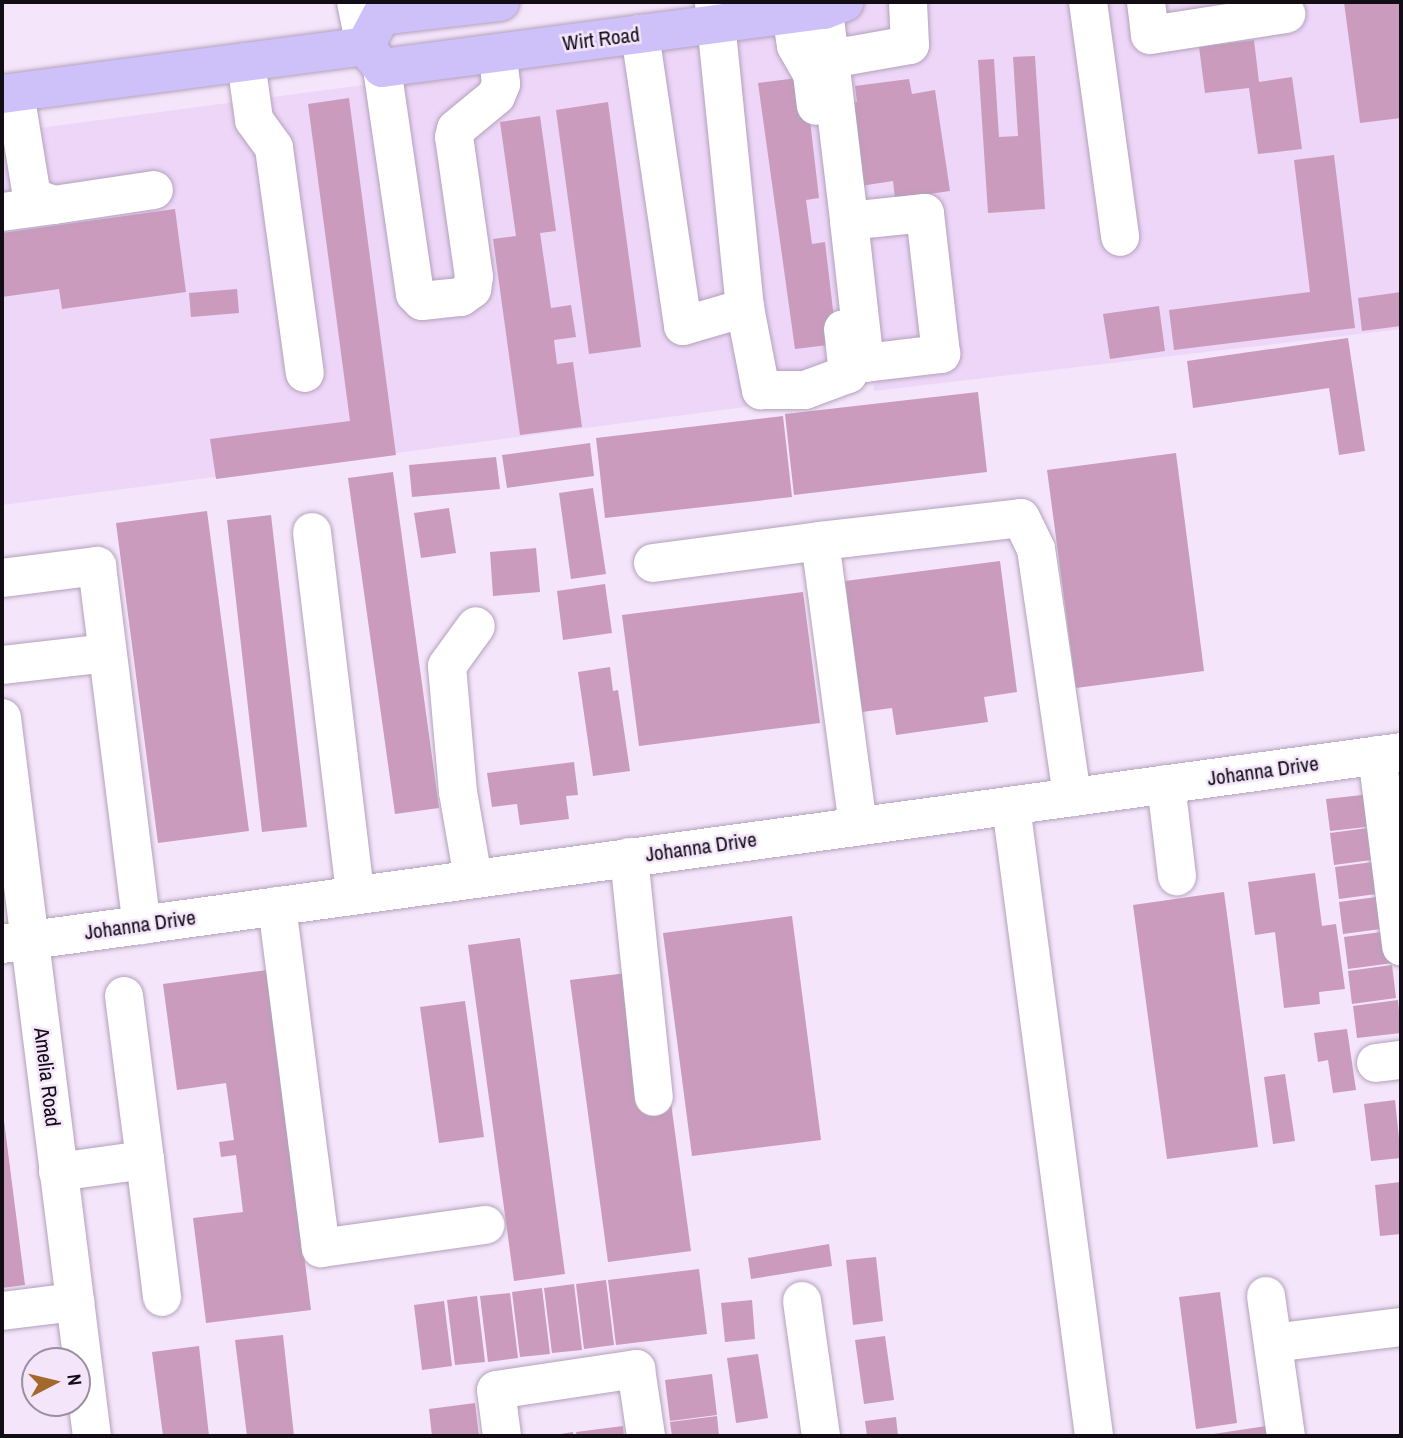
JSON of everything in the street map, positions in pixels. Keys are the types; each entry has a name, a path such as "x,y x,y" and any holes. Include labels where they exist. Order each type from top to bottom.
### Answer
{"main road":[{"path":"373,57 381,16 500,2"},
{"name":"Wirt Road","path":"8,93 246,62 498,53 640,34 715,13 820,8"}],"street":[{"path":"356,2 373,57 415,294 422,302 461,297 472,289 474,277 454,137 456,129 496,96 501,84 498,53"},
{"path":"830,59 911,45 908,2"},
{"path":"1088,2 1120,237"},
{"path":"1146,2 1150,35 1286,14"},
{"path":"820,8 830,59 849,222"},
{"path":"715,13 745,308 761,390 805,390 848,374 812,74 796,46 820,8"},
{"path":"640,34 682,326 745,308"},
{"path":"246,62 254,120 274,148 305,373"},
{"path":"8,93 32,197 54,205"},
{"path":"2,212 154,190"},
{"path":"653,563 1021,518 1035,549 1072,796"},
{"path":"312,532 355,894"},
{"path":"820,541 858,826"},
{"path":"2,578 97,566 142,925"},
{"path":"473,878 458,792 447,666 476,626"},
{"path":"2,666 107,653"},
{"name":"Amelia Road","path":"2,718 16,942 58,1172 92,1436"},
{"path":"1389,754 1401,946"},
{"name":"Johanna Drive","path":"16,942 1389,754"},
{"path":"1166,784 1177,876"},
{"path":"1011,806 1094,1436"},
{"path":"629,857 654,1097"},
{"path":"277,906 321,1248 485,1225"},
{"path":"124,996 162,1297"},
{"path":"58,1172 145,1160"},
{"path":"1266,1296 1286,1436"},
{"path":"802,1301 821,1436"},
{"path":"2,1311 75,1303"},
{"path":"1273,1343 1401,1327"},
{"path":"502,1436 496,1390 636,1369 646,1436"}],"shaded area":[{"path":"827,2 1401,2 1401,329 874,391"},
{"path":"809,26 858,392 2,505 2,133"}],"building":[{"path":"1344,2 1401,2 1401,118 1360,123"},
{"path":"1254,40 1259,82 1292,77 1302,149 1258,154 1249,88 1205,93 1199,47"},
{"path":"1035,56 1045,209 988,213 978,60 994,59 999,137 1018,136 1013,57"},
{"path":"805,77 819,198 806,200 812,244 825,242 837,344 795,349 758,83"},
{"path":"909,79 912,94 935,90 950,191 895,199 893,181 854,187 843,103 857,102 855,86"},
{"path":"349,98 396,455 216,479 210,439 350,421 308,104"},
{"path":"608,102 641,347 589,354 556,110"},
{"path":"540,116 556,231 540,233 551,308 571,305 576,337 554,340 557,364 573,362 582,427 520,435 493,239 516,236 500,122"},
{"path":"1334,155 1355,328 1174,350 1169,310 1310,292 1294,160"},
{"path":"175,209 186,292 62,309 59,289 2,297 2,233"},
{"path":"237,289 239,313 191,317 189,293"},
{"path":"1401,292 1401,326 1362,331 1358,298"},
{"path":"1159,306 1165,351 1110,359 1103,314"},
{"path":"1348,338 1365,451 1339,455 1329,388 1193,408 1187,361"},
{"path":"978,392 987,472 794,495 785,414"},
{"path":"783,416 792,497 605,518 596,438"},
{"path":"590,443 594,476 507,488 502,455"},
{"path":"1176,453 1204,671 1076,688 1047,470"},
{"path":"496,457 500,489 412,497 409,465"},
{"path":"393,472 439,808 395,814 348,478"},
{"path":"593,488 606,574 571,579 559,493"},
{"path":"449,508 456,553 421,558 414,513"},
{"path":"207,511 249,831 158,843 116,523"},
{"path":"271,515 307,827 262,832 227,520"},
{"path":"536,548 540,592 493,596 490,552"},
{"path":"1000,561 1017,692 984,697 988,722 896,735 892,708 862,712 845,581"},
{"path":"605,584 612,633 563,640 557,591"},
{"path":"803,592 820,723 639,746 622,615"},
{"path":"610,667 613,691 618,690 630,771 593,776 578,672"},
{"path":"574,762 578,795 566,796 569,819 520,825 517,804 492,807 487,773"},
{"path":"1371,794 1375,826 1330,831 1326,799"},
{"path":"1375,827 1379,859 1334,865 1330,833"},
{"path":"1380,861 1384,893 1339,899 1335,867"},
{"path":"1315,873 1322,926 1336,924 1345,989 1319,992 1320,1004 1284,1008 1275,932 1255,935 1248,882"},
{"path":"1224,892 1258,1147 1167,1159 1133,905"},
{"path":"1384,896 1388,928 1343,934 1339,902"},
{"path":"792,916 821,1140 692,1156 663,933"},
{"path":"1388,931 1393,963 1348,969 1344,937"},
{"path":"520,938 565,1274 514,1281 468,945"},
{"path":"1392,965 1396,998 1352,1004 1348,971"},
{"path":"268,970 311,1310 206,1323 193,1218 243,1212 236,1155 221,1157 219,1142 234,1140 226,1083 177,1090 163,984"},
{"path":"627,973 671,1103 691,1251 608,1262 570,980"},
{"path":"1398,1000 1401,1033 1357,1038 1353,1006"},
{"path":"465,1001 484,1137 439,1143 420,1007"},
{"path":"1347,1029 1356,1090 1333,1093 1328,1060 1318,1062 1314,1033"},
{"path":"1285,1074 1295,1141 1273,1144 1264,1077"},
{"path":"1395,1100 1401,1158 1371,1161 1364,1104"},
{"path":"2,1105 25,1285 2,1288"},
{"path":"1401,1182 1401,1234 1380,1236 1375,1185"},
{"path":"829,1244 832,1266 751,1279 748,1258"},
{"path":"876,1257 883,1321 853,1325 846,1260"},
{"path":"699,1269 707,1334 616,1345 608,1280"},
{"path":"606,1280 614,1345 584,1349 576,1284"},
{"path":"574,1284 582,1350 552,1353 544,1288"},
{"path":"542,1288 550,1354 520,1357 512,1292"},
{"path":"1220,1292 1237,1423 1196,1429 1179,1297"},
{"path":"510,1293 518,1358 488,1362 480,1296"},
{"path":"477,1296 485,1362 455,1365 447,1300"},
{"path":"752,1300 755,1339 725,1342 721,1303"},
{"path":"444,1301 452,1366 422,1370 414,1305"},
{"path":"283,1335 294,1436 247,1436 235,1340"},
{"path":"885,1336 894,1400 864,1404 855,1340"},
{"path":"199,1346 209,1436 163,1436 152,1352"},
{"path":"758,1354 768,1418 736,1423 727,1358"},
{"path":"712,1374 717,1415 670,1421 665,1380"},
{"path":"475,1403 479,1436 432,1436 429,1409"},
{"path":"717,1416 719,1436 672,1436 670,1422"},
{"path":"896,1417 898,1436 867,1436 865,1421"},
{"path":"623,1426 624,1436 577,1436 576,1432"},
{"path":"1266,1426 1267,1436 1207,1436 1207,1435"},
{"path":"573,1432 573,1436 554,1436 554,1435"}]}
